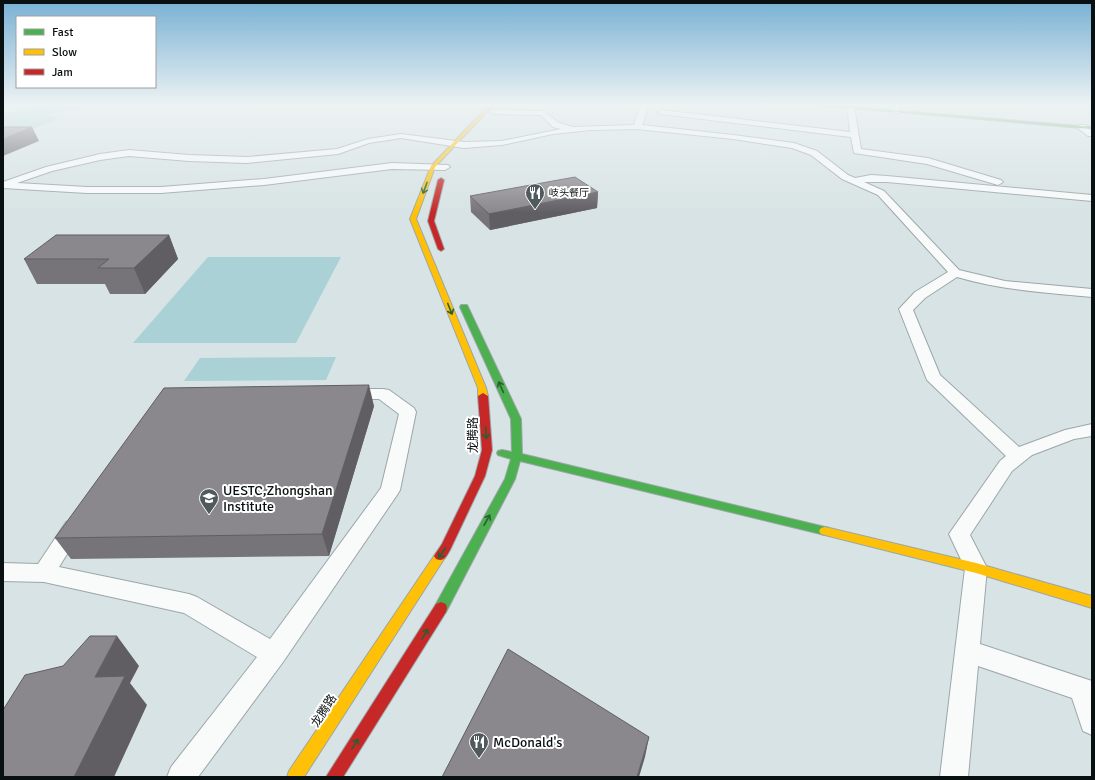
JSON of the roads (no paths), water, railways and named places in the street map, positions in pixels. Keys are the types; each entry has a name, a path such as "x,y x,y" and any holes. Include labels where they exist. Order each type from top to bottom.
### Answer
{"street":[{"path":"3,186 49,169 100,157 130,153 188,158 247,160 338,151 377,140"},
{"path":"433,140 459,144 502,143 514,140"},
{"name":"龙腾路","path":"295,777 446,547 480,476 487,450 482,388 413,219 433,166 462,140"},
{"path":"756,140 794,146 814,153 845,177 881,193 955,273 976,280 1059,290 1092,292"},
{"path":"856,140 858,151 928,161 1028,191"},
{"name":"龙腾路","path":"444,256 431,221 445,167 459,144"},
{"path":"3,186 87,190 161,190 264,182 392,166 445,167"},
{"path":"855,181 871,178 1028,191 1092,198"},
{"path":"955,273 920,295 906,309 933,377 1018,457"},
{"path":"334,777 436,617 510,479 517,455 516,419 460,297"},
{"path":"181,777 274,654 390,490 408,412 383,394 329,394"},
{"path":"954,777 976,568 959,534 1006,466 1026,451 1071,434 1092,430"},
{"path":"487,450 517,455 976,568 1092,602"},
{"path":"44,572 82,515"},
{"path":"3,572 44,572 189,604 274,654"},
{"path":"967,651 1087,691 1092,722"}],"place":[{"name":"岐头餐厅","path":"535,210"},
{"name":"UESTC,Zhongshan Institute","path":"209,515"},
{"name":"McDonald's","path":"479,759"}]}
